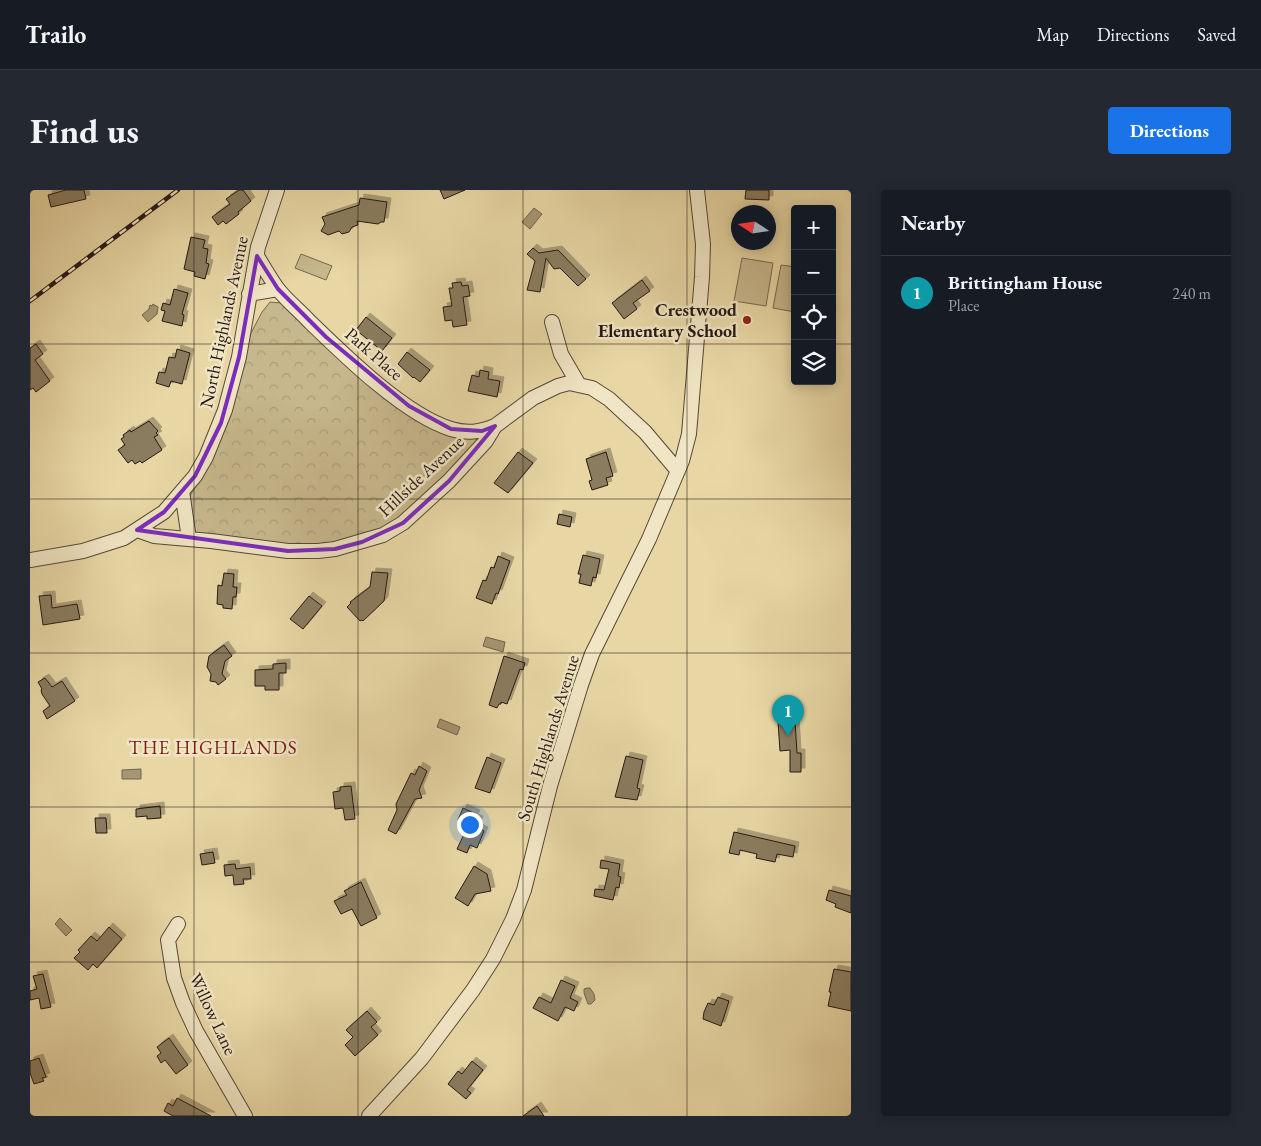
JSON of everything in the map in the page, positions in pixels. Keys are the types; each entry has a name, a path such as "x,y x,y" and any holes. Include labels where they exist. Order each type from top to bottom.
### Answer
{"street":[{"name":"North Highlands Avenue","path":"30,560 83,551 124,538 164,512 195,476 206,457 225,410 239,357 257,256 277,190"},
{"name":"South Highlands Avenue","path":"369,1116 422,1058 473,990 493,959 513,919 524,890 550,786 592,654 649,540 678,471 690,434 702,277 702,244 696,190"},
{"name":"Park Place","path":"257,256 278,289 357,366 378,384 417,412 451,429 467,432 482,431 495,426"},
{"path":"249,294 278,289"},
{"path":"552,322 560,354 579,385"},
{"name":"Hillside Avenue","path":"137,530 154,536 288,551 335,549 383,535 403,523 449,481 486,441 495,426 533,398 569,383 592,388 609,399 645,432 678,471"},
{"path":"182,491 190,539"},
{"name":"Willow Lane","path":"178,924 168,940 174,978 183,1003 201,1039 245,1116"}],"highlighted area":[{"path":"257,256 278,289 326,337 409,406 451,429 482,431 495,426 449,481 403,523 362,542 335,549 288,551 137,530 164,512 195,476 221,423 239,357"}],"green space":[{"path":"301,254 332,266 326,280 295,268"},
{"path":"742,258 773,263 766,306 734,301"},
{"path":"781,265 791,266 791,311 773,308"},
{"path":"270,302 281,303 443,431 487,433 439,486 380,533 350,542 291,548 192,533 188,506 191,494 211,462 251,333 262,312"}],"shaded area":[{"path":"534,208 542,214 530,229 522,222"},
{"path":"153,304 158,307 157,314 148,322 142,315"},
{"path":"486,637 505,642 503,652 483,646"},
{"path":"440,719 460,727 457,735 437,727"},
{"path":"141,769 141,779 122,779 122,770"},
{"path":"60,918 72,930 66,936 55,924"},
{"path":"590,988 594,994 595,1000 591,1004 588,1004 584,993 584,989"}],"building":[{"path":"66,190 84,190 86,199 51,207 48,195"},
{"path":"239,190 243,190 251,201 226,224 223,221 218,225 212,217 230,204 226,199"},
{"path":"440,190 465,190 444,199"},
{"path":"746,190 769,190 769,200 745,199"},
{"path":"360,198 387,202 384,222 378,224 357,221 358,225 352,227 349,232 342,234 339,231 328,235 321,231 325,224 322,217 359,205"},
{"path":"191,237 205,240 203,248 208,249 206,263 209,264 205,279 194,276 195,272 184,269"},
{"path":"533,248 539,253 558,250 586,279 578,286 560,268 554,269 546,258 540,292 527,290 535,261 527,254"},
{"path":"642,280 650,291 633,303 637,309 624,319 612,303"},
{"path":"461,282 462,286 468,285 470,296 463,297 467,325 453,327 452,320 445,321 443,307 452,306 449,288 453,288 452,283"},
{"path":"174,289 188,293 182,314 184,315 182,326 162,321 165,311 161,310 163,303 170,305"},
{"path":"366,317 392,338 382,351 356,330"},
{"path":"36,344 43,354 35,360 50,381 36,392 33,388 30,390 30,348"},
{"path":"177,349 190,353 182,384 171,381 169,387 156,383 159,372 165,373 169,357 175,358"},
{"path":"407,352 430,370 420,382 398,364"},
{"path":"480,370 489,372 488,379 500,381 497,397 468,391 472,375 479,377"},
{"path":"149,421 158,431 156,433 158,435 154,437 162,450 142,463 140,461 135,464 132,460 128,463 118,450 125,445 121,439 124,437 123,435"},
{"path":"518,452 533,463 508,493 494,483"},
{"path":"606,452 613,476 606,478 608,485 592,490 589,481 592,480 586,459"},
{"path":"559,514 572,517 570,527 557,524"},
{"path":"583,555 600,559 596,578 593,577 591,586 579,583 581,574 578,574"},
{"path":"498,556 510,561 498,594 496,593 492,604 476,598 483,580 486,581 491,567 494,568"},
{"path":"372,572 388,573 384,601 363,621 360,621 347,607 350,602 370,587"},
{"path":"224,573 234,574 233,587 237,587 236,597 233,597 232,609 223,608 223,605 217,604 218,585 222,586"},
{"path":"51,595 52,608 77,604 80,619 43,625 39,596"},
{"path":"309,596 322,606 303,629 290,619"},
{"path":"224,645 232,656 225,661 222,674 226,679 218,685 216,682 210,681 211,674 207,667 209,656"},
{"path":"504,656 525,663 523,670 520,669 507,704 501,702 497,708 489,705"},
{"path":"286,663 286,673 279,673 279,690 265,690 265,686 255,686 255,670 273,669 273,664"},
{"path":"45,678 52,687 62,681 75,701 47,719 43,711 50,706 42,694 42,689 38,682"},
{"path":"795,721 797,753 801,753 801,772 790,772 790,750 780,751 778,722"},
{"path":"626,756 643,760 637,788 640,789 637,800 615,797"},
{"path":"487,757 501,763 490,793 475,788"},
{"path":"419,766 427,771 419,790 422,798 415,799 396,834 388,830 397,810 396,804 411,773 415,775"},
{"path":"351,786 355,819 345,820 343,808 335,809 333,792 340,791 340,787"},
{"path":"160,806 161,818 147,819 147,816 136,817 136,809"},
{"path":"463,808 476,814 474,818 479,820 476,827 484,831 477,848 470,845 467,853 457,849 466,830 460,828 462,822 458,820"},
{"path":"95,818 106,818 107,833 96,833"},
{"path":"734,832 795,846 793,857 777,854 775,862 756,858 757,854 740,850 739,855 729,853"},
{"path":"213,852 215,863 202,865 200,854"},
{"path":"601,860 620,864 618,876 621,877 619,888 616,887 613,900 594,896 595,889 604,890 609,869 600,868"},
{"path":"235,864 236,869 250,867 251,879 243,879 244,884 234,885 233,875 225,876 224,865"},
{"path":"474,866 487,874 491,891 475,894 468,906 455,898"},
{"path":"361,882 377,918 361,926 352,909 341,914 334,901 347,895 344,891"},
{"path":"829,890 851,896 851,913 835,907 836,904 826,900"},
{"path":"109,927 122,939 97,968 93,964 88,970 74,958 80,952 78,950 91,936 97,941"},
{"path":"834,969 851,972 851,1011 828,1006"},
{"path":"43,974 51,1007 41,1009 39,998 30,1000 30,991 37,989 33,976"},
{"path":"561,980 575,986 570,998 578,1002 574,1011 565,1007 558,1021 533,1008 539,997 551,1003"},
{"path":"718,997 729,1001 721,1026 703,1019 708,1003 714,1005"},
{"path":"367,1011 377,1022 371,1027 378,1035 355,1056 345,1045 353,1037 346,1030"},
{"path":"169,1038 188,1065 176,1074 165,1060 161,1063 157,1056 161,1053 157,1047"},
{"path":"39,1058 46,1077 42,1078 44,1081 34,1084 30,1073 30,1061"},
{"path":"472,1061 483,1070 467,1090 471,1093 466,1099 448,1084 458,1071 462,1074"},
{"path":"177,1098 211,1116 173,1116 164,1111 168,1103 173,1106"},
{"path":"537,1106 544,1116 523,1116"}],"railway":[{"path":"30,301 178,190"}],"place":[{"name":"Crestwood Elementary School","path":"747,320"},
{"name":"Brittingham House","path":"788,736"}],"district":[{"name":"THE HIGHLANDS","path":"213,747"}]}
